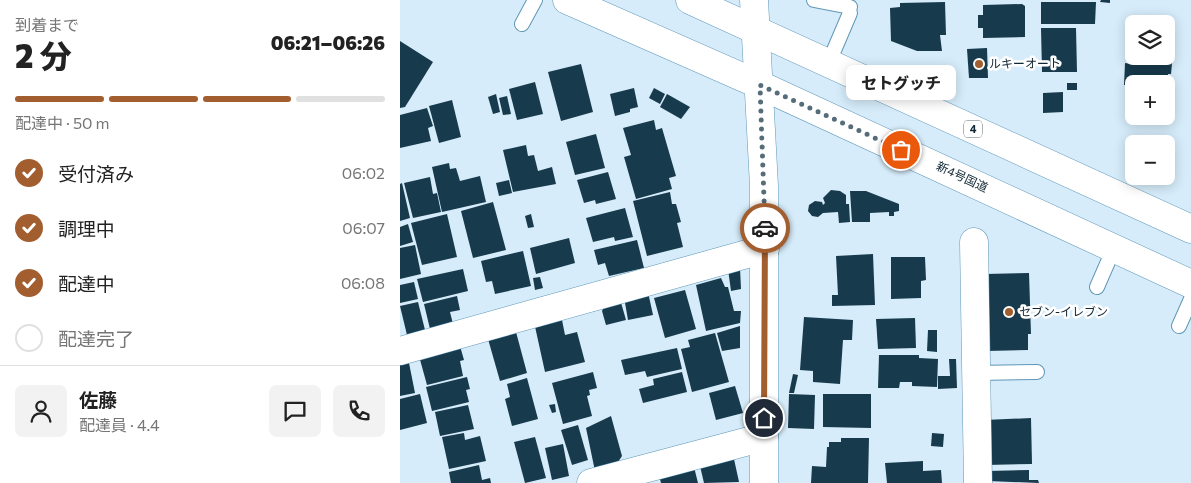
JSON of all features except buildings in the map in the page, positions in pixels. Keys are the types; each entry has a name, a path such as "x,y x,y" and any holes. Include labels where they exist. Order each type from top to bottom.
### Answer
{"main road":[{"name":"新4号国道","path":"567,0 760,85 1191,284"},
{"name":"4","path":"690,0 1191,229"},
{"path":"754,0 760,85 765,249 764,483"},
{"path":"974,242 978,483"},
{"path":"400,351 765,249"},
{"path":"591,483 764,437"}],"lane":[{"path":"522,24 534,0"},
{"path":"814,0 850,10 829,62"},
{"path":"1097,287 1114,248"},
{"path":"1179,326 1191,299"},
{"path":"976,373 1037,372"}],"way so far":[{"path":"765,228 760,85 901,150"}],"place":[{"name":"ルキーオート","path":"979,64"},
{"name":"セトグッチ","path":"901,150"},
{"name":"セブン-イレブン","path":"1009,312"}],"route":[{"path":"764,418 765,228"}]}
